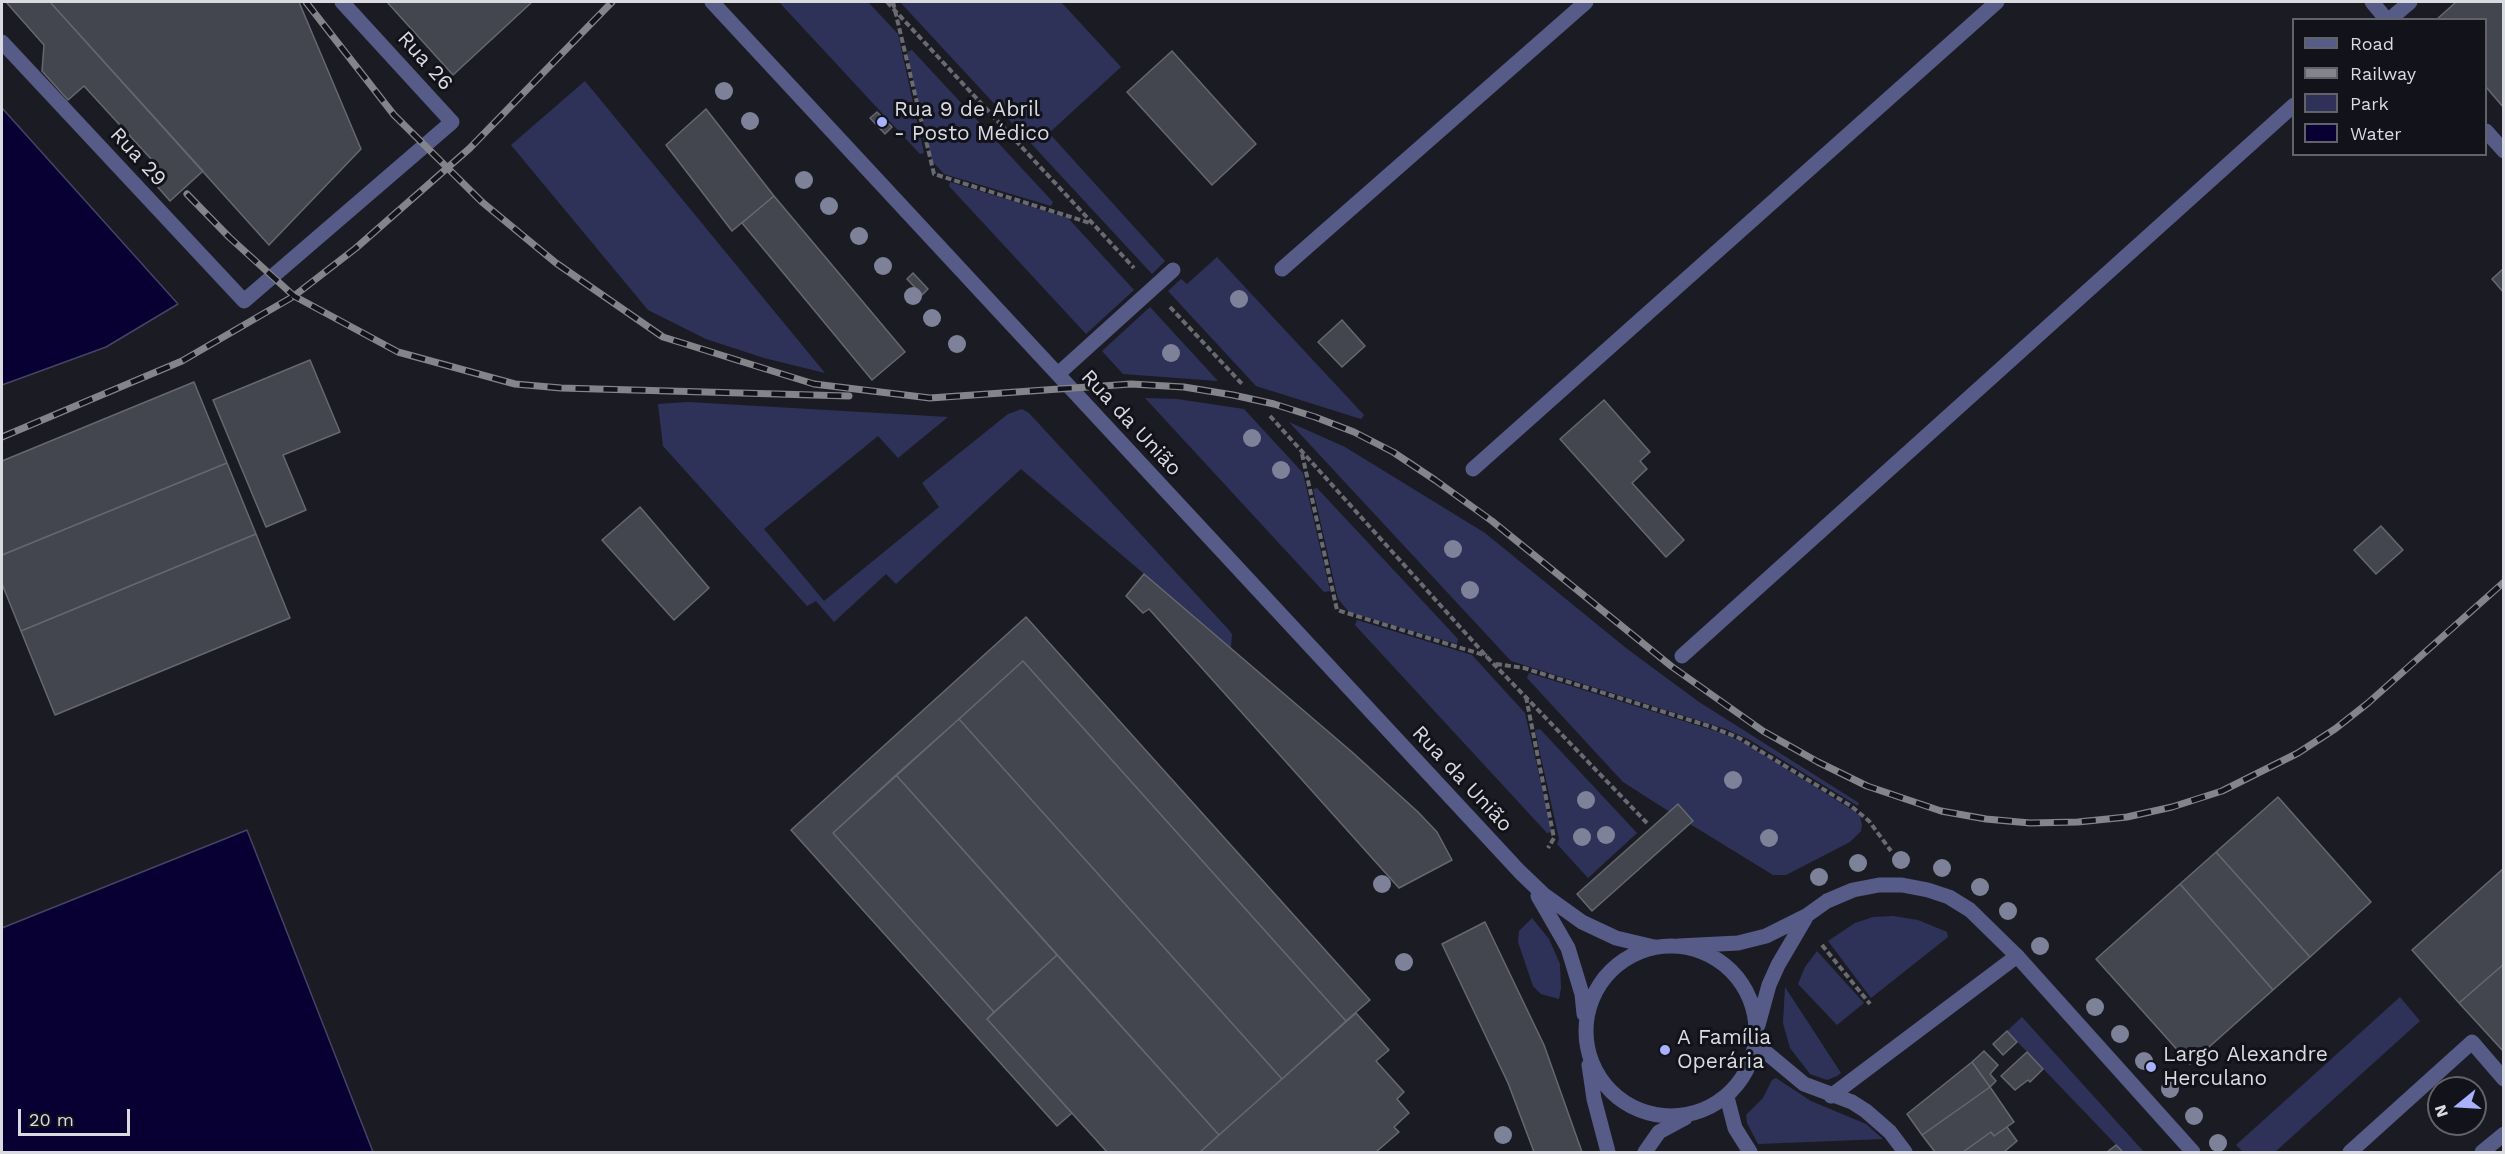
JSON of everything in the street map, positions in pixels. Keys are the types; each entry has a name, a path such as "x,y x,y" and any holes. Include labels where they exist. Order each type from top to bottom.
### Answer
{"street":[{"name":"Rua 26","path":"244,301 452,122 342,2"},
{"name":"Rua da União","path":"712,2 1520,872 1543,894 1599,932 1624,941 1654,947"},
{"path":"1282,269 1586,2"},
{"path":"1473,469 1997,2"},
{"path":"2372,2 2386,18"},
{"path":"2390,18 2410,2"},
{"name":"Rua 29","path":"2,42 244,301"},
{"path":"1682,656 2292,107"},
{"path":"2487,132 2504,151"},
{"path":"1058,374 1173,270"},
{"name":"Rua da União","path":"1520,872 1542,900 1568,948 1582,994 1586,1023"},
{"path":"1608,1152 1594,1099 1586,1023 1591,1002 1601,982 1615,966 1633,954 1654,947 1721,944 1756,938 1784,928 1827,901 1853,890 1879,885 1902,885 1928,890 1970,910 2017,956 2193,1152"},
{"path":"1645,1152 1659,1132 1727,1097 1745,1073 1769,985 1806,916"},
{"path":"1679,946 1703,952 1725,964 1742,983 1752,1005 1756,1037 1798,1080 1831,1096 1852,1102 1880,1121 1905,1152"},
{"path":"1831,1096 2017,956"},
{"path":"2350,1152 2472,1042 2504,1079"},
{"path":"1587,1044 1593,1065 1603,1084 1618,1098 1635,1109 1655,1116 1675,1117 1694,1114"},
{"path":"1727,1097 1735,1128 1750,1152"},
{"path":"2482,1152 2504,1134"}],"path":[{"path":"887,2 1243,385"},
{"path":"893,2 934,174 1093,224"},
{"path":"1270,416 1488,657 1647,823"},
{"path":"1302,453 1337,610 1488,657"},
{"path":"1495,664 1524,668 1712,727 1739,738 1851,806 1869,821 1891,851"},
{"path":"1526,696 1554,838 1548,848"},
{"path":"1820,935 1822,947 1870,1004"}],"green space":[{"path":"779,2 868,2 898,34 924,153 920,154"},
{"path":"900,2 1061,2 1121,67 1049,133 1165,261 1152,274"},
{"path":"912,50 1053,202 1051,206 944,174 932,161 907,52"},
{"path":"585,81 825,373 764,358 706,339 648,310 511,145"},
{"path":"950,182 1068,218 1134,290 1086,334 949,186"},
{"path":"1217,257 1364,415 1361,419 1256,386 1168,291 1181,279 1187,284"},
{"path":"1150,307 1218,381 1123,374 1102,351"},
{"path":"1145,398 1177,399 1244,409 1303,473 1330,591 1324,592"},
{"path":"688,402 948,417 898,458 878,436 764,529 824,601 939,507 922,483 1008,414 1022,409 1029,413 1228,629 1232,634 1231,648 1021,469 896,584 886,574 834,622 816,601 807,606 663,446 658,404"},
{"path":"1289,422 1345,447 1485,533 1626,648 1699,702 1859,803 1858,806 1748,739 1726,729 1511,661"},
{"path":"1317,488 1458,639 1457,644 1349,612 1338,599 1313,489"},
{"path":"1357,620 1472,655 1525,713 1552,832 1547,833 1355,625"},
{"path":"1529,673 1722,733 1746,744 1854,811 1860,816 1861,831 1850,842 1786,875 1773,875 1690,824 1693,821 1679,804 1670,812 1623,782 1527,678"},
{"path":"1540,729 1637,833 1588,878 1557,844 1559,839 1535,730"},
{"path":"1893,916 1918,920 1947,932 1948,937 1871,998 1828,941 1855,923 1873,917"},
{"path":"1532,918 1549,939 1560,964 1559,999 1541,994 1533,986 1518,942 1519,931"},
{"path":"1817,951 1864,1003 1837,1025 1798,984 1805,967"},
{"path":"1785,987 1841,1073 1837,1076 1827,1080 1810,1074 1790,1048 1783,1023"},
{"path":"2400,997 2420,1021 2275,1152 2243,1152 2236,1145"},
{"path":"2022,1017 2144,1152 2123,1152 2007,1031"},
{"path":"1776,1078 1811,1101 1866,1124 1883,1139 1758,1144 1747,1123 1746,1115 1763,1098 1772,1080"}],"water":[{"path":"2,108 178,304 106,347 2,385"},
{"path":"247,830 373,1152 2,1152 2,928"}],"building":[{"path":"6,2 50,2 203,171 170,201 148,176 152,160 84,86 68,100 42,71 44,45"},
{"path":"50,2 299,2 361,149 269,245"},
{"path":"387,2 532,2 453,75"},
{"path":"2456,2 2504,2 2504,108 2487,88 2487,18 2438,18"},
{"path":"1172,51 1256,144 1212,185 1127,92"},
{"path":"706,109 774,196 732,231 666,145"},
{"path":"877,112 892,127 885,134 870,118"},
{"path":"774,196 905,352 872,380 742,223"},
{"path":"2504,268 2504,293 2492,279"},
{"path":"913,273 928,289 922,295 907,279"},
{"path":"1342,320 1365,346 1342,367 1318,342"},
{"path":"310,360 340,432 283,455 306,510 266,527 213,400"},
{"path":"194,382 227,463 2,555 2,461"},
{"path":"1604,400 1650,452 1640,461 1647,469 1632,483 1684,540 1666,557 1560,439"},
{"path":"227,463 256,534 21,631 2,584 2,555"},
{"path":"640,507 709,588 674,620 602,540"},
{"path":"2381,526 2403,550 2376,574 2354,550"},
{"path":"256,534 290,618 55,715 21,631"},
{"path":"1144,574 1352,752 1418,812 1437,832 1452,860 1399,888 1149,609 1143,613 1126,596"},
{"path":"1026,617 1370,1000 1346,1021 1023,661 833,833 994,1012 987,1019 1072,1113 1057,1126 791,830"},
{"path":"1023,661 1346,1021 1282,1079 959,719"},
{"path":"959,719 1282,1079 1219,1135 896,775"},
{"path":"896,775 1057,955 994,1012 833,833"},
{"path":"2278,797 2371,902 2310,957 2216,852"},
{"path":"1678,804 1693,821 1592,911 1577,894"},
{"path":"2216,852 2310,957 2273,990 2180,884"},
{"path":"2504,868 2504,964 2459,1003 2412,950"},
{"path":"2180,884 2273,990 2190,1064 2096,959"},
{"path":"1485,922 1544,1045 1582,1152 1534,1152 1508,1083 1442,944"},
{"path":"1057,955 1219,1135 1200,1152 1107,1152 987,1019"},
{"path":"2504,964 2504,1052 2459,1003"},
{"path":"1356,1013 1389,1050 1376,1061 1404,1092 1397,1099 1409,1113 1394,1127 1399,1132 1376,1152 1200,1152"},
{"path":"2007,1031 2017,1042 2003,1055 1993,1044"},
{"path":"1984,1051 1998,1065 1990,1074 1996,1081 1990,1087 1972,1062"},
{"path":"2027,1052 2043,1069 2030,1082 2028,1080 2015,1090 2001,1076"},
{"path":"1972,1062 1990,1087 1922,1135 1907,1114"},
{"path":"1990,1087 2014,1122 1994,1136 1991,1132 1963,1152 1935,1152 1922,1135"},
{"path":"2007,1127 2017,1141 2004,1152 1963,1152 1991,1132 1994,1136"},
{"path":"2116,1145 2123,1152 2107,1152"}],"railway":[{"path":"306,2 394,115 482,202 556,263 663,337 814,384 930,398 1131,384 1184,387 1274,404 1315,417 1354,432 1393,452 1435,480 1492,521 1671,666 1763,731 1867,786 1941,811 1986,819 2030,823 2078,822 2127,817 2172,807 2222,791 2298,753 2335,729 2368,703 2504,582"},
{"path":"2,437 182,361 294,296 356,248 470,148 612,2"},
{"path":"187,194 229,237 294,296 398,352 515,384 561,388 849,396"}],"place":[{"name":"Rua 9 de Abril - Posto Médico","path":"882,122"},
{"name":"A Família Operária","path":"1665,1050"},
{"name":"Largo Alexandre Herculano","path":"2151,1067"}]}
